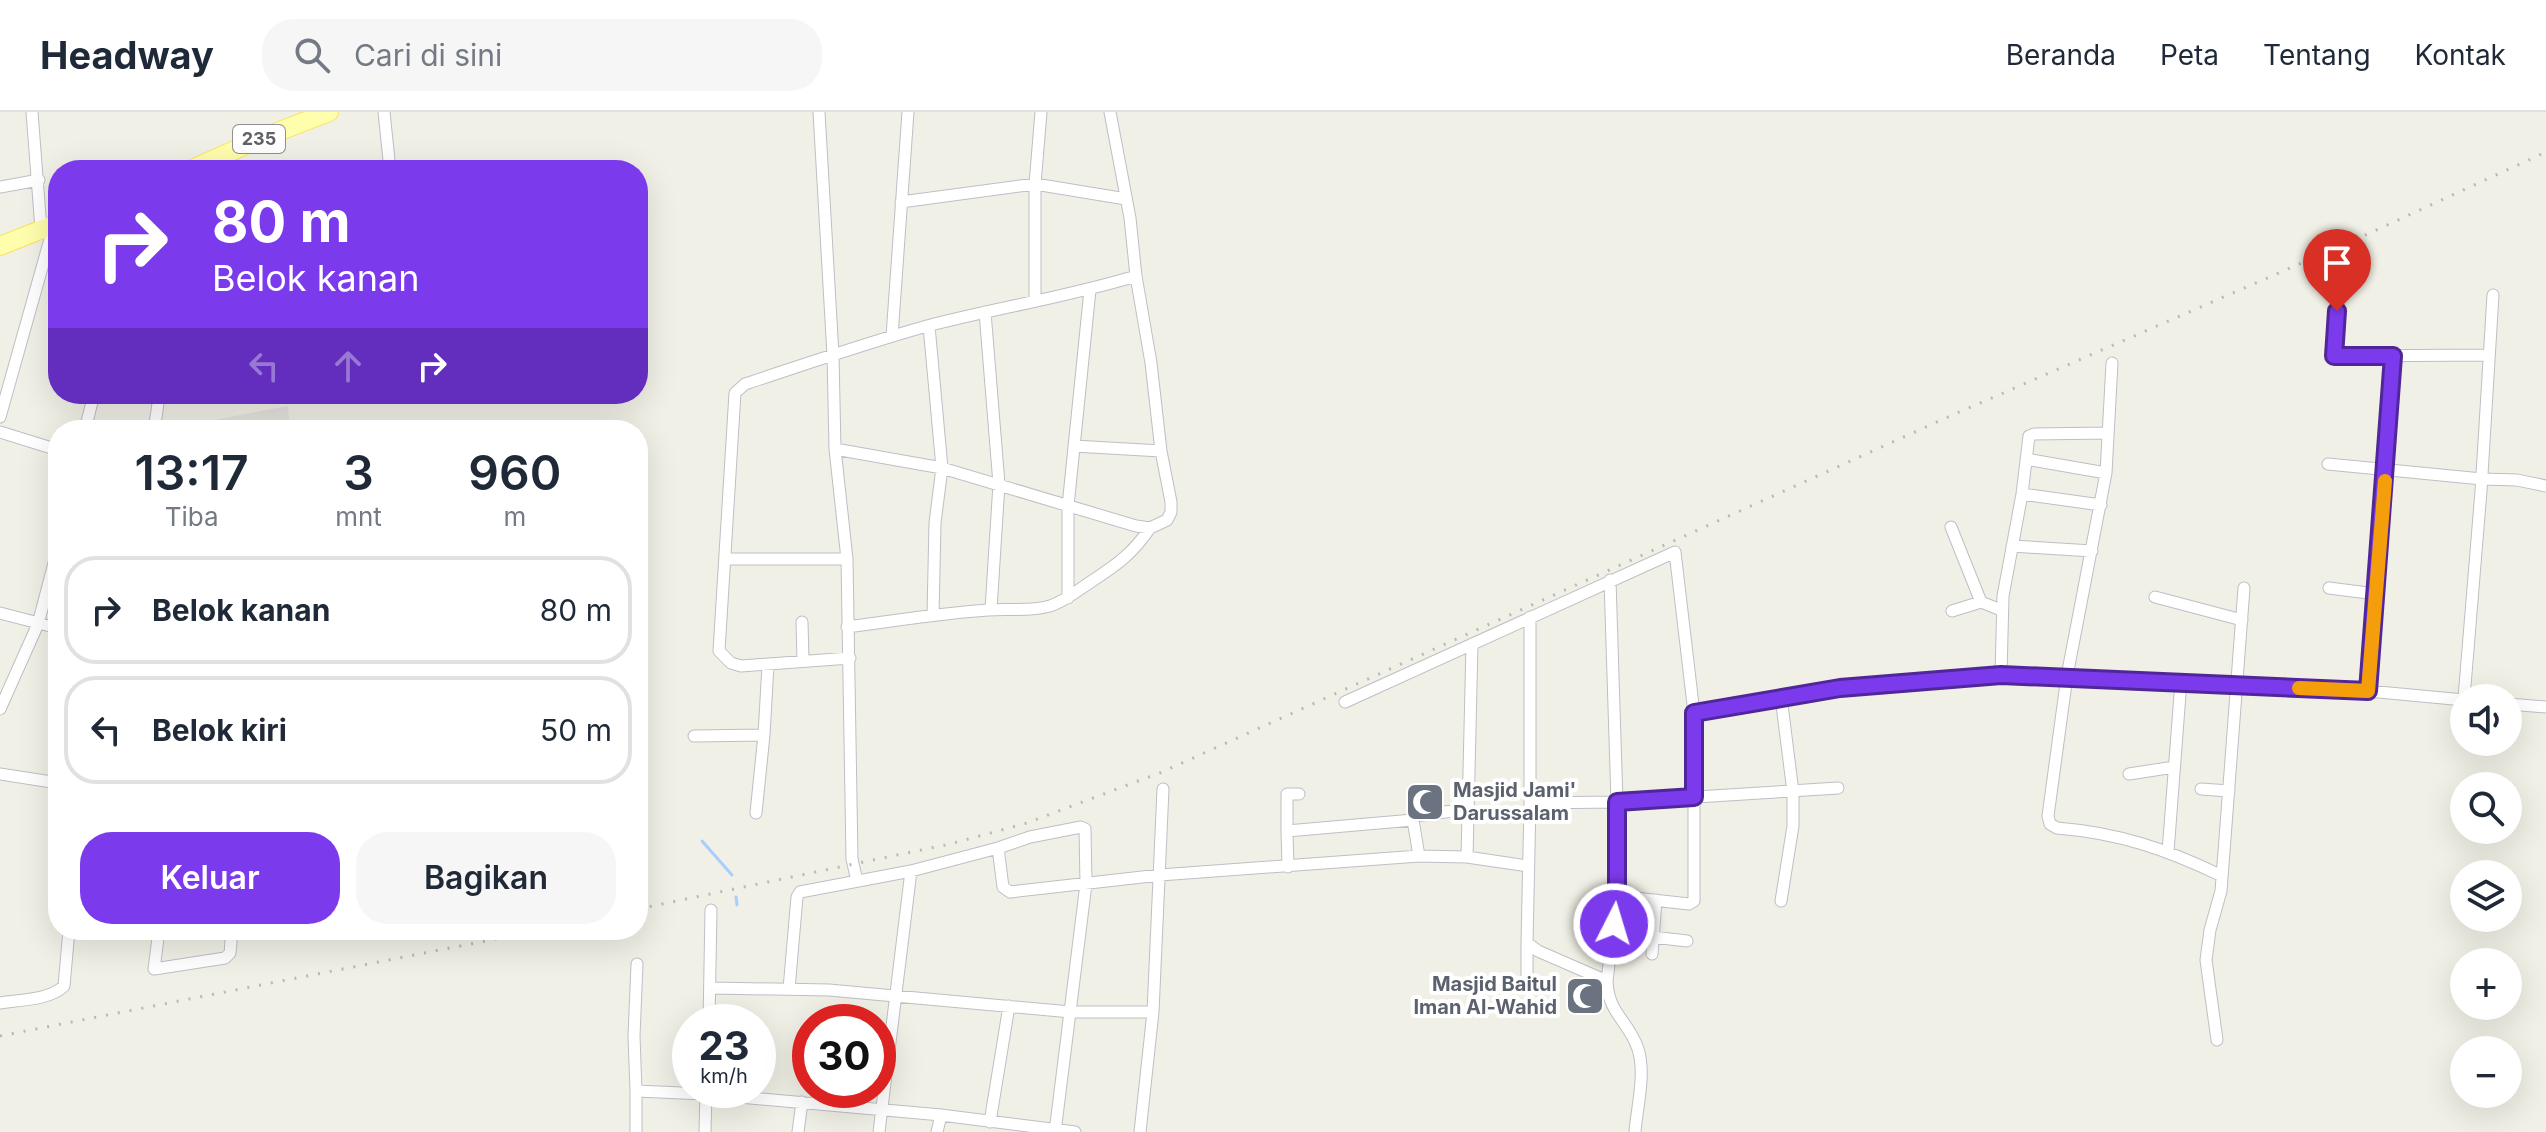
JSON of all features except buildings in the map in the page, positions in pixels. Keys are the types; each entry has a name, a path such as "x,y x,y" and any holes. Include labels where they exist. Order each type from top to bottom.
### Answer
{"main road":[{"name":"235","path":"212,160 329,112"},
{"path":"0,246 48,227"}],"street":[{"path":"32,112 39,180 48,214"},
{"path":"384,112 389,160"},
{"path":"819,112 833,355 835,449 847,559 852,859 857,881"},
{"path":"892,336 908,112"},
{"path":"1035,300 1035,184 1041,112"},
{"path":"847,627 991,609 1038,608 1068,598 1120,563 1150,528 1167,520 1171,512 1151,363 1110,112"},
{"path":"0,187 39,180"},
{"path":"901,202 1035,184 1126,199"},
{"path":"0,417 48,237"},
{"path":"850,658 735,665 719,651 737,389 892,336 1035,300 1090,290 1136,276"},
{"path":"1068,598 1068,506 1090,290"},
{"path":"2465,684 2493,295"},
{"path":"2337,311 2334,356 2489,355"},
{"path":"985,312 999,484 991,609"},
{"path":"929,326 942,468 935,523 933,615"},
{"path":"2368,691 2393,356"},
{"path":"2112,363 2106,473 2067,676 2048,816 2050,824 2057,828 2110,834 2168,852 2222,876"},
{"path":"0,432 48,447"},
{"path":"2001,675 2001,610 2031,435 2108,433"},
{"path":"1074,446 1161,451"},
{"path":"835,449 942,468 1150,528"},
{"path":"2026,459 2106,473"},
{"path":"2328,464 2517,480 2546,486"},
{"path":"2022,494 2101,505"},
{"path":"1951,527 1981,602"},
{"path":"2012,546 2092,551"},
{"path":"1345,702 1673,551 1677,554 1694,713 1694,901 1656,900 1617,889"},
{"path":"725,559 847,559"},
{"path":"1610,580 1617,889 1607,995 1630,1033 1640,1057 1635,1132"},
{"path":"0,709 38,624 48,586"},
{"path":"2217,1040 2206,960 2210,930 2221,891 2244,588"},
{"path":"2329,588 2376,594"},
{"path":"2155,597 2242,620"},
{"path":"1952,611 1981,602 2001,610"},
{"path":"0,613 48,626"},
{"path":"1527,989 1530,617"},
{"path":"802,622 803,661"},
{"path":"1467,857 1472,644"},
{"path":"756,813 768,665"},
{"path":"1694,713 1840,688 2001,675 2181,681 2450,698"},
{"path":"2168,852 2181,681"},
{"path":"1781,697 1793,792 1793,832 1781,901"},
{"path":"2522,705 2546,707"},
{"path":"694,736 764,735"},
{"path":"2129,774 2174,767"},
{"path":"0,774 48,781"},
{"path":"1530,803 1617,802 1838,788"},
{"path":"1140,1132 1153,1012 1163,789"},
{"path":"2201,789 2229,791"},
{"path":"1288,867 1287,794 1299,794"},
{"path":"1287,831 1413,820 1417,815 1468,809"},
{"path":"1413,820 1419,856"},
{"path":"789,989 797,897 800,892 911,871 1030,837 1084,828 1086,884 1055,1131"},
{"path":"998,848 1006,891 1160,875 1419,856 1467,857 1528,866"},
{"path":"879,1132 911,871"},
{"path":"1652,954 1656,900"},
{"path":"710,1004 711,910"},
{"path":"1653,937 1687,941"},
{"path":"0,1003 38,997 61,989 64,986 68,940"},
{"path":"158,940 154,969 225,958 230,953 231,940"},
{"path":"1527,943 1538,951 1607,981"},
{"path":"636,1132 634,1036 637,964"},
{"path":"711,988 829,990 1071,1012 1153,1012"},
{"path":"990,1122 1009,1006"},
{"path":"636,1091 672,1092"},
{"path":"705,1132 706,1108"},
{"path":"798,1132 801,1108"},
{"path":"863,1108 1075,1132"},
{"path":"937,1132 941,1115"}],"shaded area":[{"path":"287,406 289,420 214,420"}],"waterway":[{"path":"702,841 732,875"},
{"path":"736,897 737,905"}],"railway":[{"path":"648,907 950,844 1027,823 1162,772 1948,417 2359,238 2546,152"},
{"path":"0,1036 491,940"}],"slow traffic":[{"path":"2299,688 2368,691 2385,481"}],"place":[{"name":"Masjid Jami' Darussalam","path":"1425,802"},
{"name":"Masjid Baitul Iman Al-Wahid","path":"1585,996"}],"route":[{"path":"1614,924 1617,802 1694,797 1694,713 1840,688 2001,675 2368,691 2393,356 2334,356 2337,311"}]}
